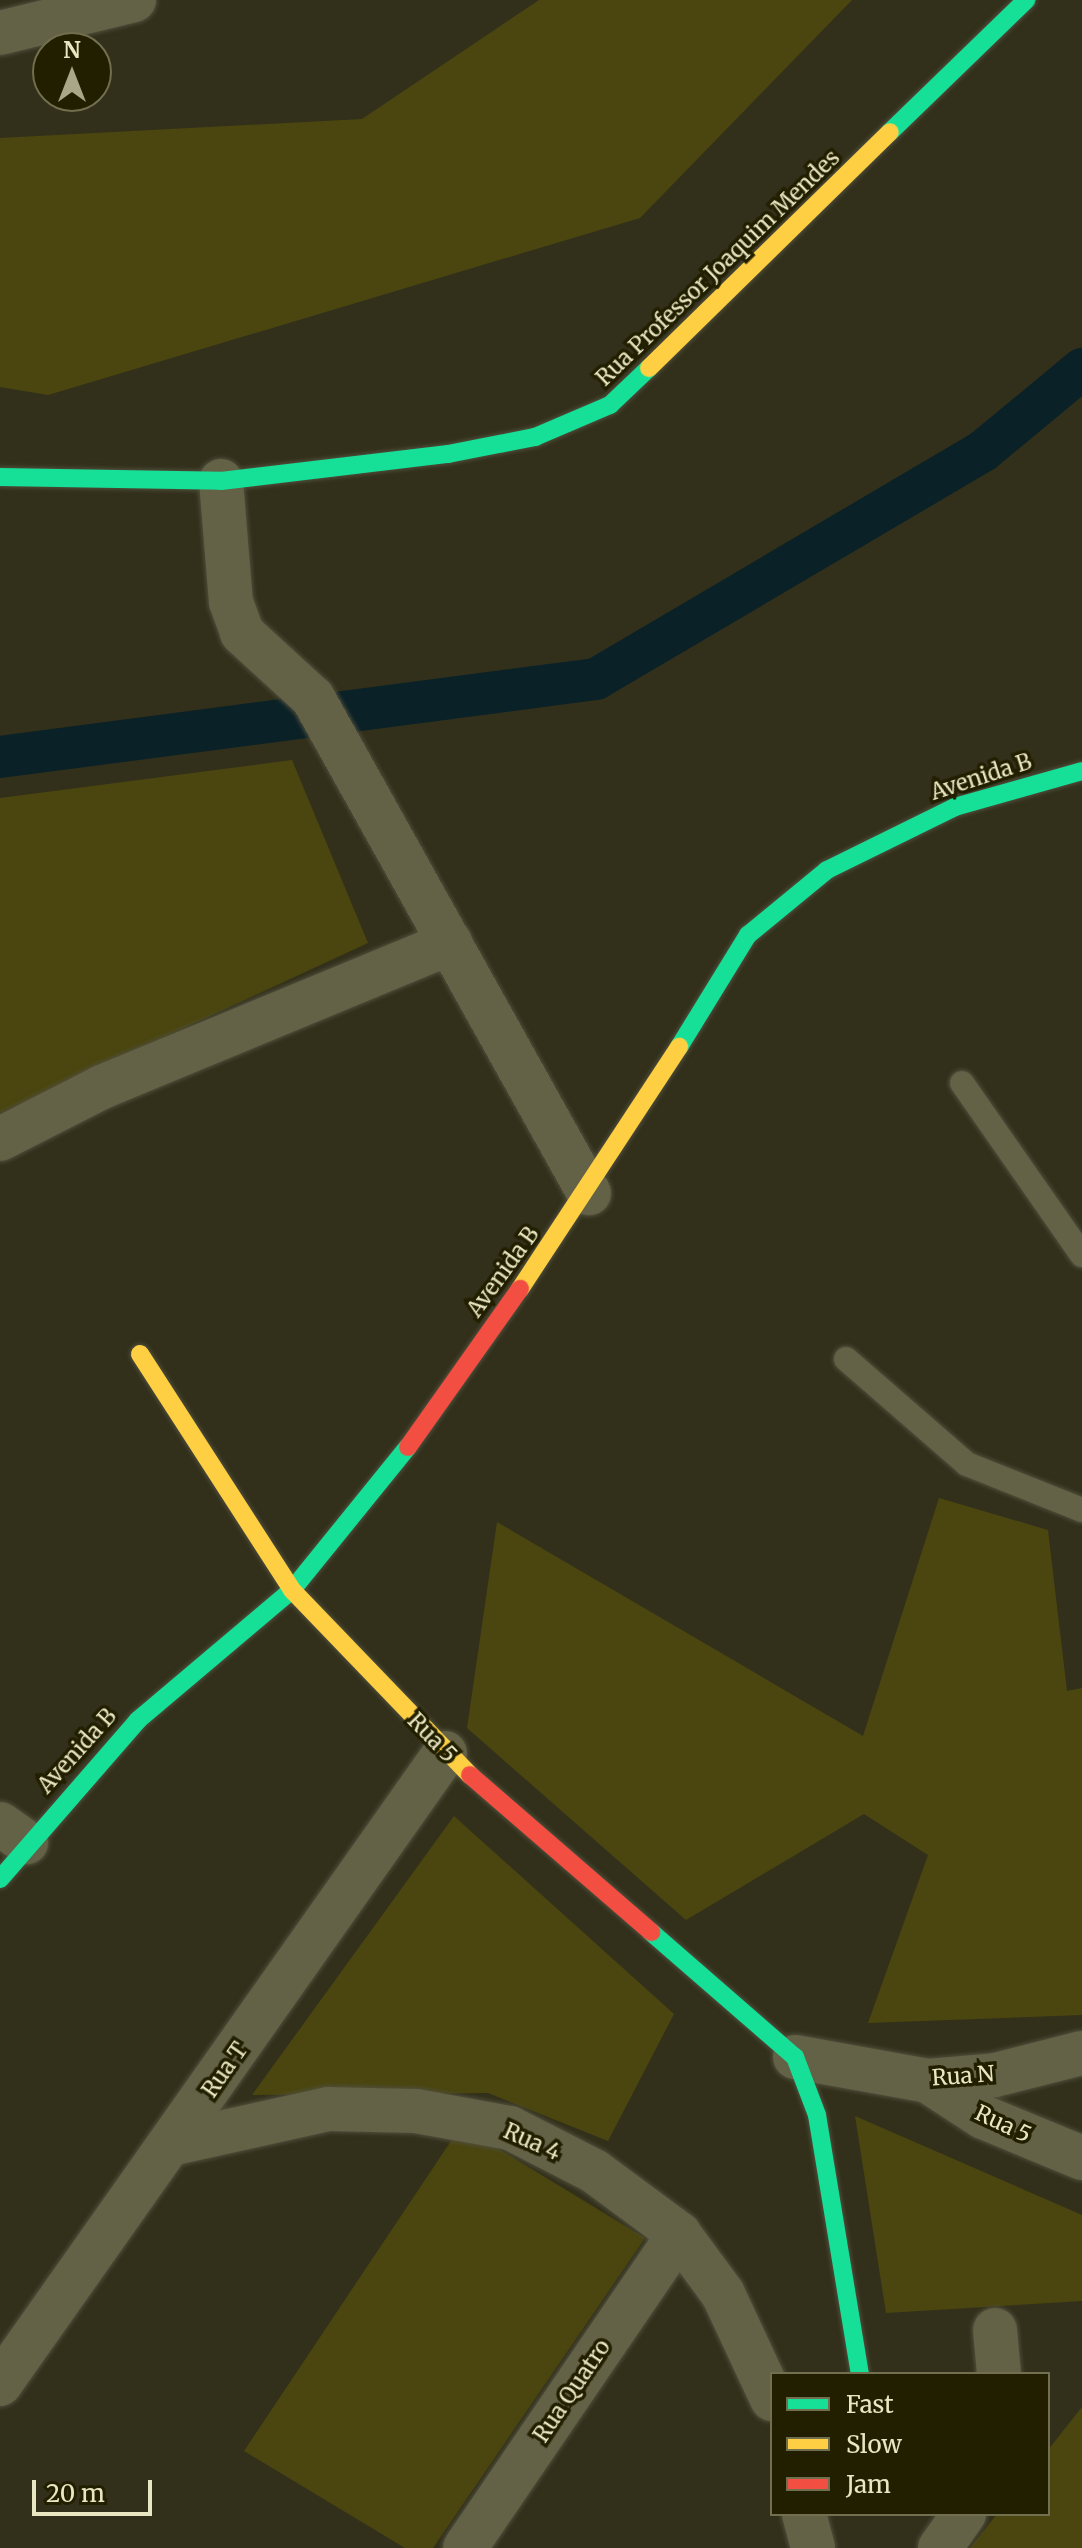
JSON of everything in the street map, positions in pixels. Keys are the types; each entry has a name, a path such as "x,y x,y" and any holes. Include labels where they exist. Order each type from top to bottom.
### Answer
{"street":[{"path":"0,33 134,0"},
{"name":"Rua Professor Joaquim Mendes","path":"0,477 85,484 221,481 477,448 535,437 610,405 1026,0"},
{"path":"221,481 231,602 242,633 313,698 589,1193"},
{"name":"Avenida B","path":"0,1879 13,1833 138,1720 292,1590 402,1455 589,1193 748,935 827,870 955,807 1082,771"},
{"path":"0,1139 102,1087 450,943"},
{"name":"Rua 5","path":"140,1354 292,1590 445,1753 795,2057"},
{"name":"Rua T","path":"0,2384 175,2143 445,1753"},
{"name":"Rua N","path":"795,2057 928,2081 995,2075 1082,2053"},
{"path":"795,2057 817,2115 860,2372"},
{"name":"Rua 5","path":"928,2081 983,2117 1082,2158"},
{"name":"Rua 4","path":"175,2143 328,2109 416,2111 510,2128 594,2171 679,2234 723,2294 770,2395"},
{"name":"Rua Quatro","path":"465,2548 679,2234"},
{"path":"995,2330 999,2372"},
{"path":"940,2548 963,2516"}],"lane":[{"path":"962,1083 1082,1255"},
{"path":"846,1359 967,1464 1082,1510"}],"shaded area":[{"path":"539,0 852,0 640,218 48,395 0,387 0,138 362,119"},
{"path":"292,760 368,943 0,1113 0,798"},
{"path":"939,1498 1048,1530 1067,1691 1082,1688 1082,2015 868,2023 928,1855 864,1814 686,1920 467,1728 497,1522 863,1736"},
{"path":"454,1816 674,2014 608,2141 488,2093 252,2095"},
{"path":"855,2116 1082,2215 1082,2301 886,2313"},
{"path":"461,2126 645,2238 433,2548 405,2548 244,2451"},
{"path":"1082,2407 1082,2548 970,2548 995,2516 1050,2516 1050,2447"}],"waterway":[{"path":"0,757 596,679 983,451 1082,369"}],"traffic: fast":[{"path":"890,132 1026,0"},
{"path":"0,477 221,481 448,454 535,437 610,405 649,368"},
{"path":"679,1047 748,935 827,870 955,807 1082,771"},
{"path":"0,1879 138,1720 292,1590 408,1447"},
{"path":"651,1932 795,2057 817,2115 860,2372"}],"traffic: slow":[{"path":"649,368 890,132"},
{"path":"520,1289 679,1047"},
{"path":"140,1354 292,1590 470,1775"}],"traffic: jam":[{"path":"408,1447 520,1289"},
{"path":"470,1775 651,1932"}]}
